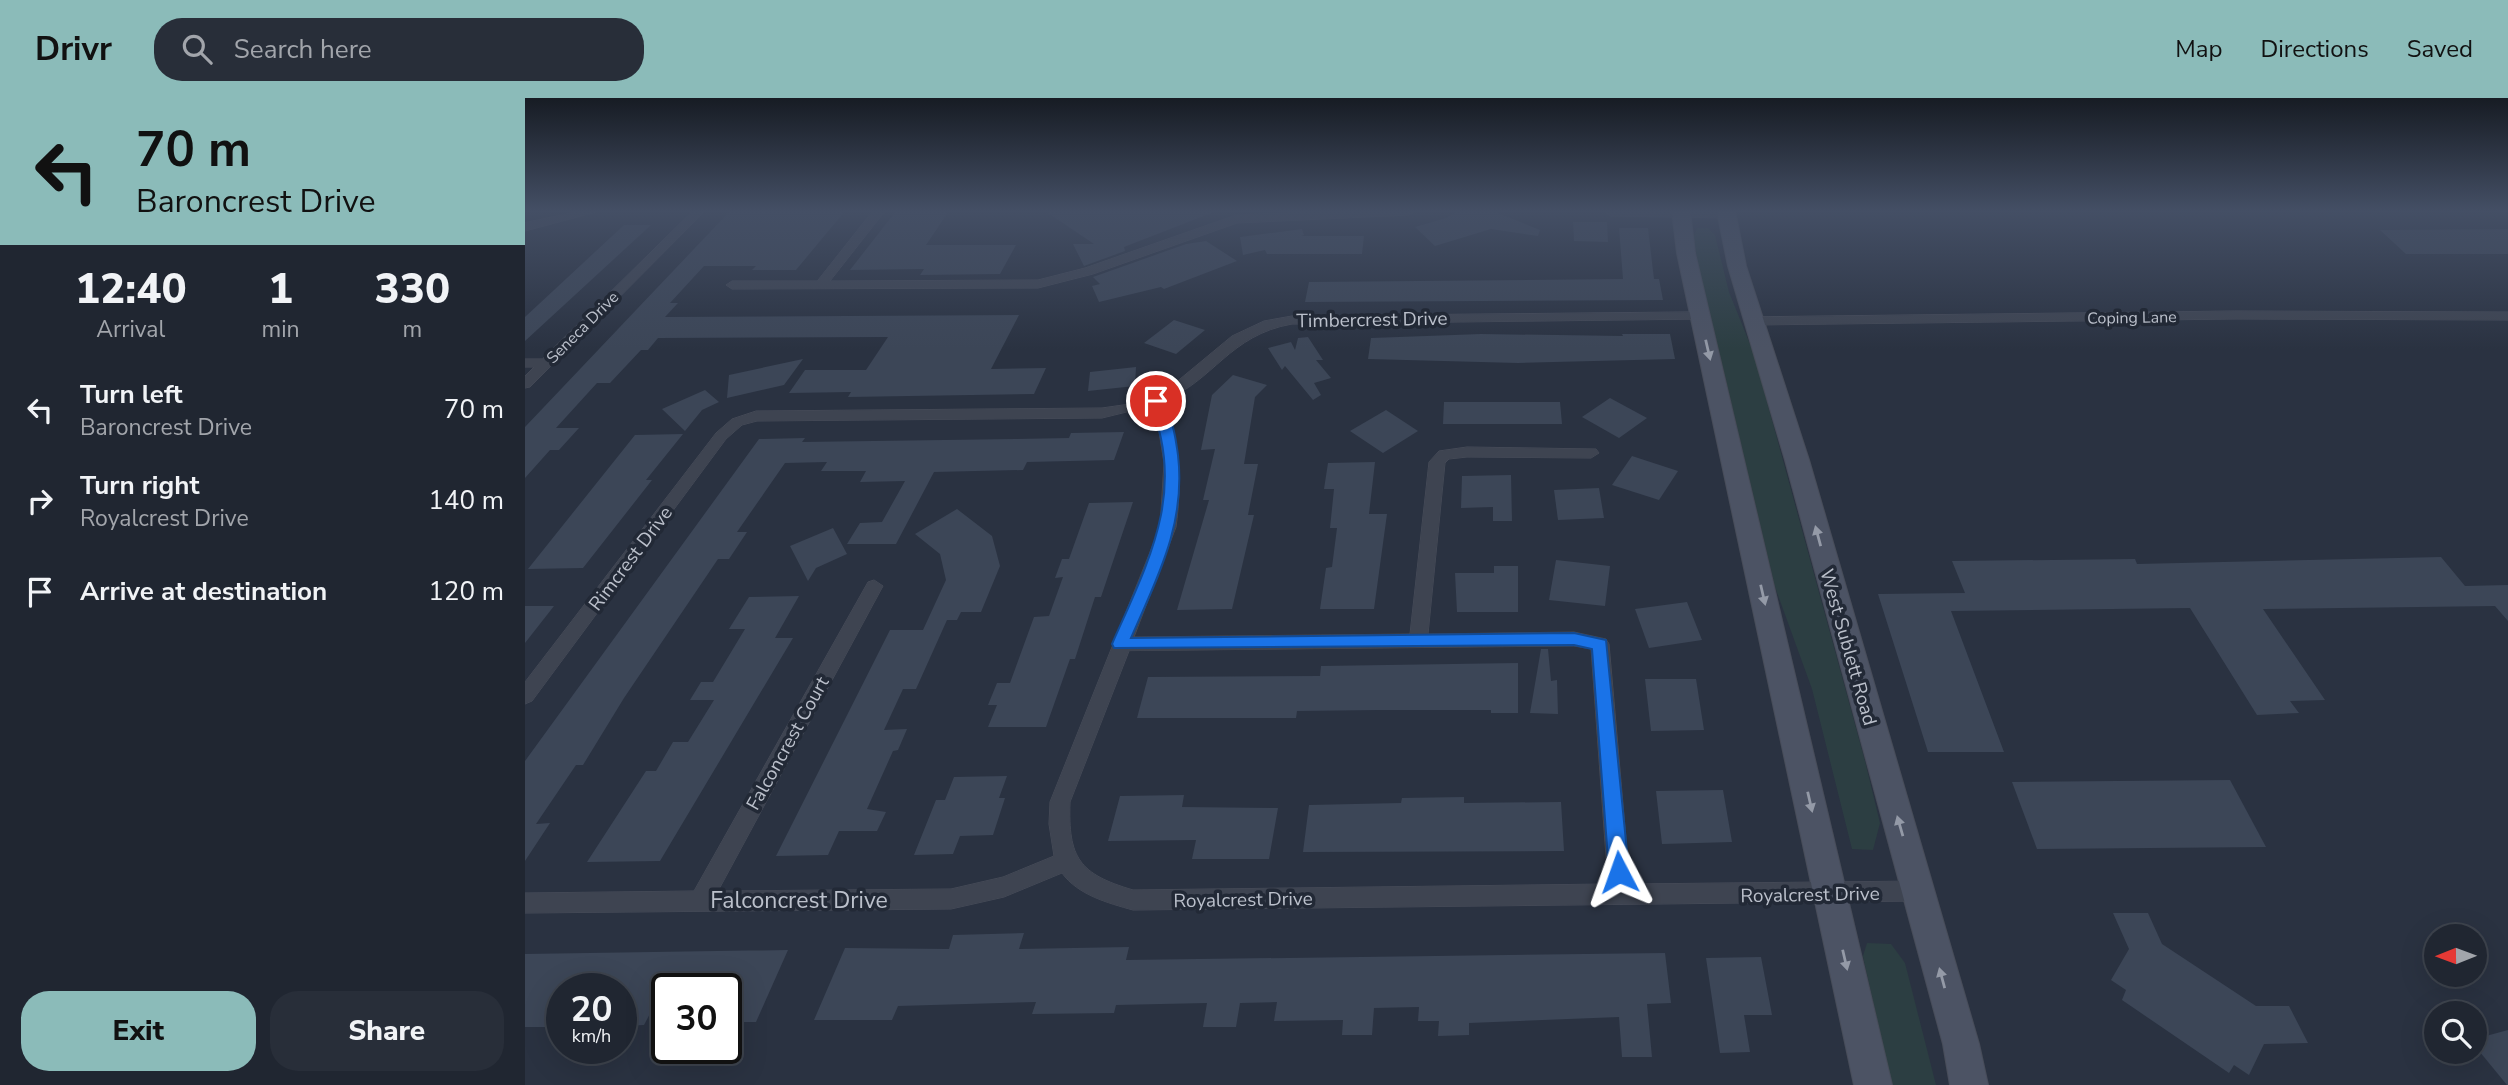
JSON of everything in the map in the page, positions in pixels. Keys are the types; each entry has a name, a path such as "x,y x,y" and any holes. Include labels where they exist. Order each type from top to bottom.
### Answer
{"main road":[{"path":"1687,257 1873,1085"},
{"name":"West Sublett Road","path":"1735,257 1919,891 1969,1085"}],"street":[{"name":"Seneca Drive","path":"525,384 653,257"},
{"path":"821,284 842,257"},
{"path":"732,285 1038,284 1129,257"},
{"name":"Coping Lane","path":"1755,321 2235,315 2508,316"},
{"name":"Timbercrest Drive","path":"737,422 770,415 1102,413 1156,401 1191,380 1237,339 1269,324 1292,320 1700,316"},
{"path":"525,363 546,363"},
{"name":"Royalcrest Drive","path":"1156,401 1167,428 1174,487 1168,527 1060,802 1057,830 1066,860 1080,881 1103,892 1133,901 1919,891"},
{"name":"Rimcrest Drive","path":"525,696 721,436 737,422"},
{"path":"1418,640 1437,462 1444,455 1467,452 1591,453"},
{"name":"Falconcrest Court","path":"701,900 874,586"},
{"path":"1120,644 1574,639 1600,644 1621,896"},
{"name":"Falconcrest Drive","path":"525,903 951,899 1004,887 1066,860"}],"shaded area":[{"path":"1697,257 1720,257 1729,292 1754,354 1880,823 1873,850 1852,849 1812,689 1775,587"},
{"path":"1867,943 1891,944 1905,963 1936,1085 1892,1085 1863,956"}],"building":[{"path":"590,257 616,257 525,341 525,317"},
{"path":"686,257 807,257 796,270 752,270 756,266 704,266 670,303 678,303 665,317 1019,315 991,369 1046,368 1034,394 848,397 851,392 789,393 805,370 866,370 888,337 658,338 648,350 641,350 610,383 597,383 556,428 579,428 559,450 550,450 525,478 525,427"},
{"path":"860,257 1009,257 1000,274 920,275 924,269 850,270"},
{"path":"1080,257 1108,257 1084,266"},
{"path":"1149,257 1231,257 1237,261 1164,289 1161,287 1099,302 1092,286 1100,284 1093,277"},
{"path":"1621,257 1651,257 1654,279 1659,279 1663,300 1305,302 1309,282 1623,279"},
{"path":"1174,320 1205,330 1176,354 1144,343"},
{"path":"1481,334 1623,336 1622,334 1670,334 1675,359 1518,363 1368,359 1371,338"},
{"path":"1308,337 1323,360 1316,360 1331,378 1314,383 1321,395 1313,400 1285,366 1282,370 1268,348 1291,342 1295,350 1298,338"},
{"path":"803,359 784,385 727,398 729,375"},
{"path":"1136,367 1135,386 1088,391 1090,372"},
{"path":"1233,375 1267,385 1255,397 1244,464 1258,464 1248,515 1254,515 1232,609 1177,610 1209,500 1203,500 1215,449 1201,450 1212,395"},
{"path":"705,390 719,402 702,410 685,431 662,409"},
{"path":"1610,398 1647,418 1619,438 1582,417"},
{"path":"1444,402 1560,402 1562,424 1443,424"},
{"path":"1386,410 1418,431 1383,453 1350,431"},
{"path":"1124,432 1114,460 1027,462 1023,470 934,472 896,544 847,544 860,523 882,522 905,481 860,482 866,471 821,471 827,462 785,463 737,532 747,532 729,559 718,559 624,698 583,765 576,765 536,824 550,823 525,861 525,761 759,439 805,438 802,442 1069,438 1071,433"},
{"path":"683,434 646,480 652,480 583,568 528,569 635,435"},
{"path":"1632,456 1678,471 1659,500 1612,485"},
{"path":"1375,462 1369,514 1387,514 1374,609 1320,609 1326,568 1332,567 1337,528 1330,528 1334,489 1324,489 1328,463"},
{"path":"1511,475 1512,521 1493,521 1493,507 1461,508 1462,476"},
{"path":"1599,488 1604,518 1558,520 1554,490"},
{"path":"1133,502 1101,597 1095,597 1075,659 1070,659 1046,727 988,727 997,705 988,705 997,683 1010,683 1034,617 1049,616 1063,577 1055,578 1062,559 1069,559 1089,503"},
{"path":"957,509 992,536 1000,566 981,612 961,612 957,620 947,620 916,689 903,689 884,730 907,729 898,750 893,751 867,809 886,812 877,831 839,831 828,855 776,856 890,630 923,630 946,580 940,554 915,534"},
{"path":"833,528 847,554 816,568 808,581 790,546"},
{"path":"2441,557 2465,586 2508,585 2508,621 2495,606 2263,609 2325,700 2290,701 2299,713 2257,715 2190,608 1951,611 2004,752 1928,752 1878,594 1965,593 1952,561 2135,559 2137,564"},
{"path":"1556,560 1610,566 1605,606 1549,600"},
{"path":"1494,566 1518,566 1518,612 1457,612 1455,573 1494,573"},
{"path":"799,596 775,638 793,638 660,861 587,862 646,771 656,771 673,742 688,742 714,700 690,700 701,682 713,682 745,629 729,629 749,597"},
{"path":"1687,602 1702,640 1649,648 1635,609"},
{"path":"525,606 554,606 525,643"},
{"path":"1541,649 1548,649 1551,681 1557,680 1558,714 1530,713"},
{"path":"1518,663 1518,713 1491,713 1491,710 1297,711 1296,718 1137,718 1148,677 1320,676 1321,666"},
{"path":"1645,679 1696,679 1704,730 1651,731"},
{"path":"1007,776 999,798 1005,798 993,835 960,836 953,854 914,855 936,800 945,800 954,777"},
{"path":"2230,780 2266,847 2037,849 2012,782"},
{"path":"1723,790 1732,842 1662,844 1656,791"},
{"path":"1184,795 1182,807 1278,808 1269,859 1192,859 1196,840 1108,841 1120,796"},
{"path":"1464,797 1464,803 1561,802 1564,851 1303,852 1309,805 1401,803 1402,798"},
{"path":"2113,913 2148,913 2162,944 2256,1006 2289,1006 2308,1043 2264,1044 2249,1075 2234,1065 2229,1073 2122,1000 2126,990 2111,980 2129,949"},
{"path":"1024,933 1019,949 1129,947 1126,960 1665,953 1671,1003 1647,1004 1652,1057 1622,1057 1619,1017 1469,1023 1469,1035 1438,1036 1439,1021 1418,1021 1419,1007 1374,1008 1372,1035 1342,1035 1343,1020 1274,1021 1277,1002 1240,1003 1236,1027 1203,1027 1207,1003 1116,1005 1114,1013 1032,1014 1036,1002 898,1006 892,1020 814,1020 845,948 949,949 953,935"},
{"path":"788,950 756,1022 742,1022 742,973 651,973 651,1012 644,1025 637,1025 637,973 546,973 546,1027 525,1027 525,954"},
{"path":"1761,957 1772,1015 1744,1015 1750,1052 1720,1053 1706,958"},
{"path":"2508,1030 2508,1085 2487,1061 2487,1036"}],"route":[{"path":"1156,401 1167,428 1174,487 1168,527 1156,563 1120,644 1588,639 1600,644 1619,872"}]}
